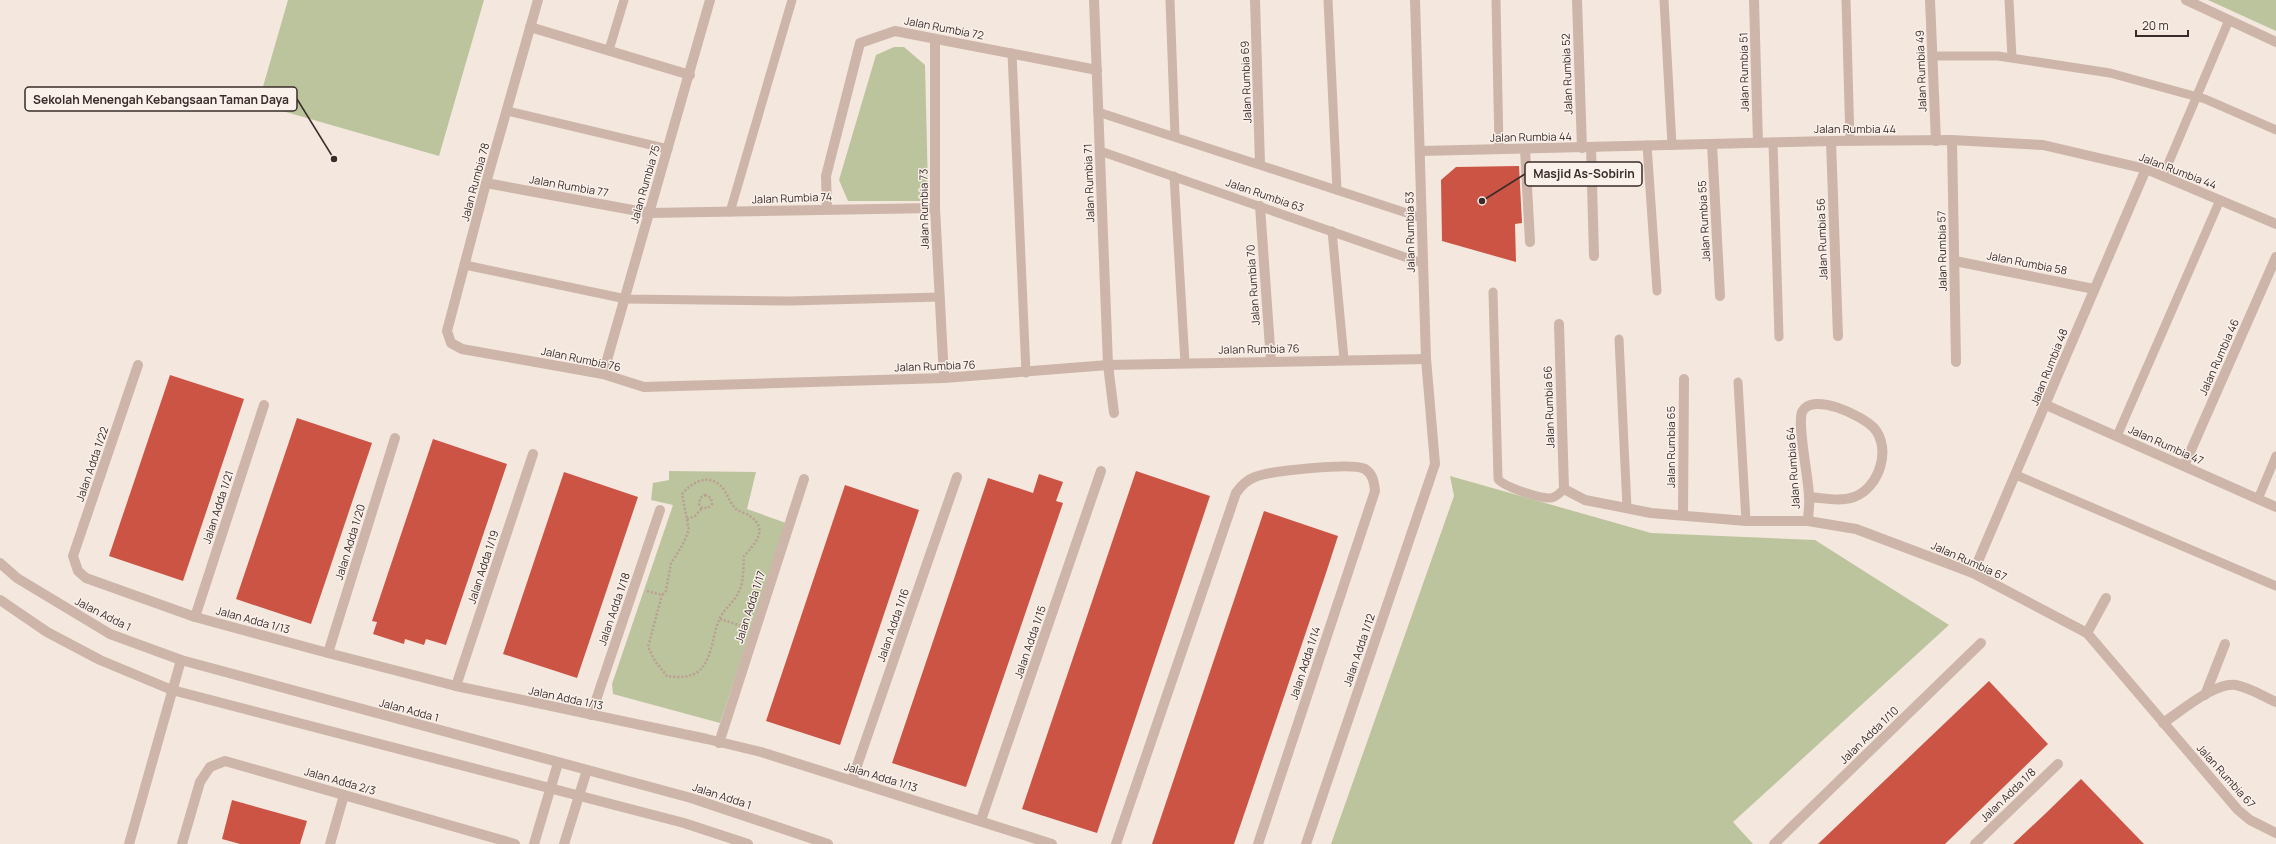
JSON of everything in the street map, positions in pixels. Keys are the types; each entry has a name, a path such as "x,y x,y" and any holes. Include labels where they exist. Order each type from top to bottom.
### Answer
{"street":[{"name":"Jalan Rumbia 78","path":"451,343 447,331 486,183 538,0"},
{"name":"Jalan Rumbia 75","path":"603,374 626,299 710,0"},
{"name":"Jalan Rumbia 71","path":"1094,0 1108,365 1114,413"},
{"name":"Jalan Rumbia 69","path":"1255,0 1260,164"},
{"name":"Jalan Rumbia 53","path":"1415,0 1426,359 1435,464"},
{"name":"Jalan Rumbia 52","path":"1577,0 1594,256"},
{"name":"Jalan Rumbia 51","path":"1754,0 1758,143"},
{"name":"Jalan Rumbia 49","path":"1930,0 1936,141"},
{"path":"2186,0 2276,42"},
{"path":"530,27 690,75"},
{"name":"Jalan Rumbia 72","path":"827,209 826,176 860,42 895,31 1097,70"},
{"name":"Jalan Rumbia 73","path":"935,39 935,208 944,378"},
{"name":"Jalan Rumbia 44","path":"1420,151 1831,141 1952,140 2043,145 2146,169 2276,224"},
{"name":"Jalan Rumbia 57","path":"1952,140 1956,362"},
{"name":"Jalan Rumbia 56","path":"1831,141 1838,336"},
{"name":"Jalan Rumbia 55","path":"1712,144 1720,296"},
{"path":"1525,149 1530,242"},
{"name":"Jalan Rumbia 48","path":"1973,574 2146,169"},
{"name":"Jalan Rumbia 77","path":"486,183 649,213"},
{"name":"Jalan Rumbia 70","path":"1260,206 1271,362"},
{"name":"Jalan Rumbia 74","path":"649,213 935,208"},
{"name":"Jalan Rumbia 46","path":"2184,466 2276,257"},
{"name":"Jalan Rumbia 58","path":"1955,261 2094,289"},
{"name":"Jalan Rumbia 66","path":"1559,324 1564,489"},
{"name":"Jalan Rumbia 76","path":"451,343 462,349 603,374 644,387 944,378 1026,373 1108,365 1344,359 1426,359"},
{"name":"Jalan Adda 1/22","path":"78,570 73,556 138,365"},
{"name":"Jalan Rumbia 65","path":"1683,515 1684,378"},
{"name":"Jalan Rumbia 64","path":"1808,521 1809,497 1802,413 1811,404 1822,403 1848,412 1874,428 1881,445 1881,464 1874,481 1863,493 1842,500 1809,497"},
{"name":"Jalan Adda 1/21","path":"195,617 264,404"},
{"name":"Jalan Rumbia 47","path":"2046,405 2276,507"},
{"name":"Jalan Adda 1/20","path":"328,653 395,438"},
{"name":"Jalan Adda 1/19","path":"456,686 533,454"},
{"name":"Jalan Adda 1/12","path":"1306,844 1435,464"},
{"name":"Jalan Adda 1/14","path":"1116,844 1236,493 1243,484 1253,478 1266,474 1346,466 1365,469 1373,477 1375,490 1258,844"},
{"name":"Jalan Adda 1/15","path":"981,820 1101,471"},
{"name":"Jalan Adda 1/16","path":"852,780 957,477"},
{"name":"Jalan Adda 1/17","path":"719,743 804,479"},
{"name":"Jalan Rumbia 67","path":"1564,489 1585,500 1651,513 1746,521 1808,521 1870,532 1973,574 2087,634 2238,810 2250,820 2276,832"},
{"name":"Jalan Adda 1/18","path":"591,715 660,510"},
{"name":"Jalan Adda 1","path":"0,564 17,578 110,634 181,660 691,798 828,844"},
{"name":"Jalan Adda 1/13","path":"78,570 86,578 195,617 456,686 761,752 981,820 1052,844"},
{"path":"2087,634 2106,598"},
{"path":"0,600 48,632 100,660 172,690 684,823 748,844"},
{"name":"Jalan Adda 1/10","path":"1774,844 1981,643"},
{"path":"2205,695 2225,644"},
{"path":"129,844 181,660"},
{"path":"2163,723 2205,695 2225,685 2235,685 2276,702"},
{"name":"Jalan Adda 2/3","path":"182,844 200,782 210,767 225,761 344,795 481,839 515,844"},
{"path":"534,844 558,763"},
{"name":"Jalan Adda 1/8","path":"1975,844 2058,764"},
{"path":"564,844 587,770"},
{"path":"330,844 344,795"}],"lane":[{"path":"609,50 624,0"},
{"path":"730,212 792,0"},
{"path":"1170,0 1175,136"},
{"path":"1328,0 1337,190"},
{"path":"1496,0 1499,149"},
{"path":"1664,0 1672,145"},
{"path":"1846,0 1850,141"},
{"path":"2009,0 2012,58"},
{"path":"2163,176 2198,97 2229,20"},
{"path":"1012,53 1026,373"},
{"path":"1932,56 1998,56 2110,74 2198,97 2276,130"},
{"path":"507,111 668,149"},
{"path":"1098,112 1422,218"},
{"path":"1773,142 1779,337"},
{"path":"1647,145 1657,291"},
{"name":"Jalan Rumbia 63","path":"1100,150 1422,262"},
{"path":"1174,176 1185,363"},
{"path":"2117,436 2220,200"},
{"path":"1332,231 1344,359"},
{"path":"465,265 626,299 790,301 940,297"},
{"path":"1493,292 1498,479 1506,486 1548,498 1557,496 1564,489"},
{"path":"1619,339 1627,508"},
{"path":"1738,382 1746,521"},
{"path":"2258,499 2276,456"},
{"path":"2016,476 2276,586"}],"path":[{"path":"705,479 714,481 724,489 737,509 751,516 759,527 760,534 756,543 744,556 743,577 740,589 735,600 720,619 705,664 695,674 681,677 666,676 655,661 648,647 662,595 666,591 671,562 682,546 689,530 682,494 690,484 705,479"},
{"path":"687,519 695,516 702,508 708,508 712,504 711,498 705,495 700,498 699,504 702,508"},
{"path":"635,587 662,595"},
{"path":"720,619 755,630"}],"green space":[{"path":"288,0 484,0 439,156 258,104"},
{"path":"2208,0 2276,0 2276,31"},
{"path":"894,47 904,47 925,65 928,189 920,201 848,201 839,180 876,55"},
{"path":"669,471 756,472 747,509 786,523 720,723 613,694 612,684 673,505 651,500 653,483 669,480"},
{"path":"1450,476 1651,533 1815,540 1949,625 1733,822 1753,844 1331,844 1454,496"}],"building":[{"path":"1519,166 1522,223 1515,224 1516,262 1442,241 1441,180 1456,167"},
{"path":"170,375 244,399 183,581 109,556"},
{"path":"297,418 372,443 311,624 236,599"},
{"path":"433,439 507,464 446,645 426,639 424,645 405,639 404,644 373,634 377,622 372,621"},
{"path":"1136,471 1210,496 1097,833 1022,809"},
{"path":"564,472 638,497 577,678 503,654"},
{"path":"1039,474 1063,482 1056,501 1063,503 966,787 892,763 988,478 1033,493"},
{"path":"845,485 919,510 840,745 766,721"},
{"path":"1264,511 1338,536 1326,573 1234,844 1152,844"},
{"path":"1989,681 2048,744 1945,844 1818,844"},
{"path":"2081,779 2144,844 2013,844 2045,814"},
{"path":"232,800 307,821 300,844 240,844 222,839"}],"place":[{"name":"Sekolah Menengah Kebangsaan Taman Daya","path":"334,159"},
{"name":"Masjid As-Sobirin","path":"1482,201"}]}
